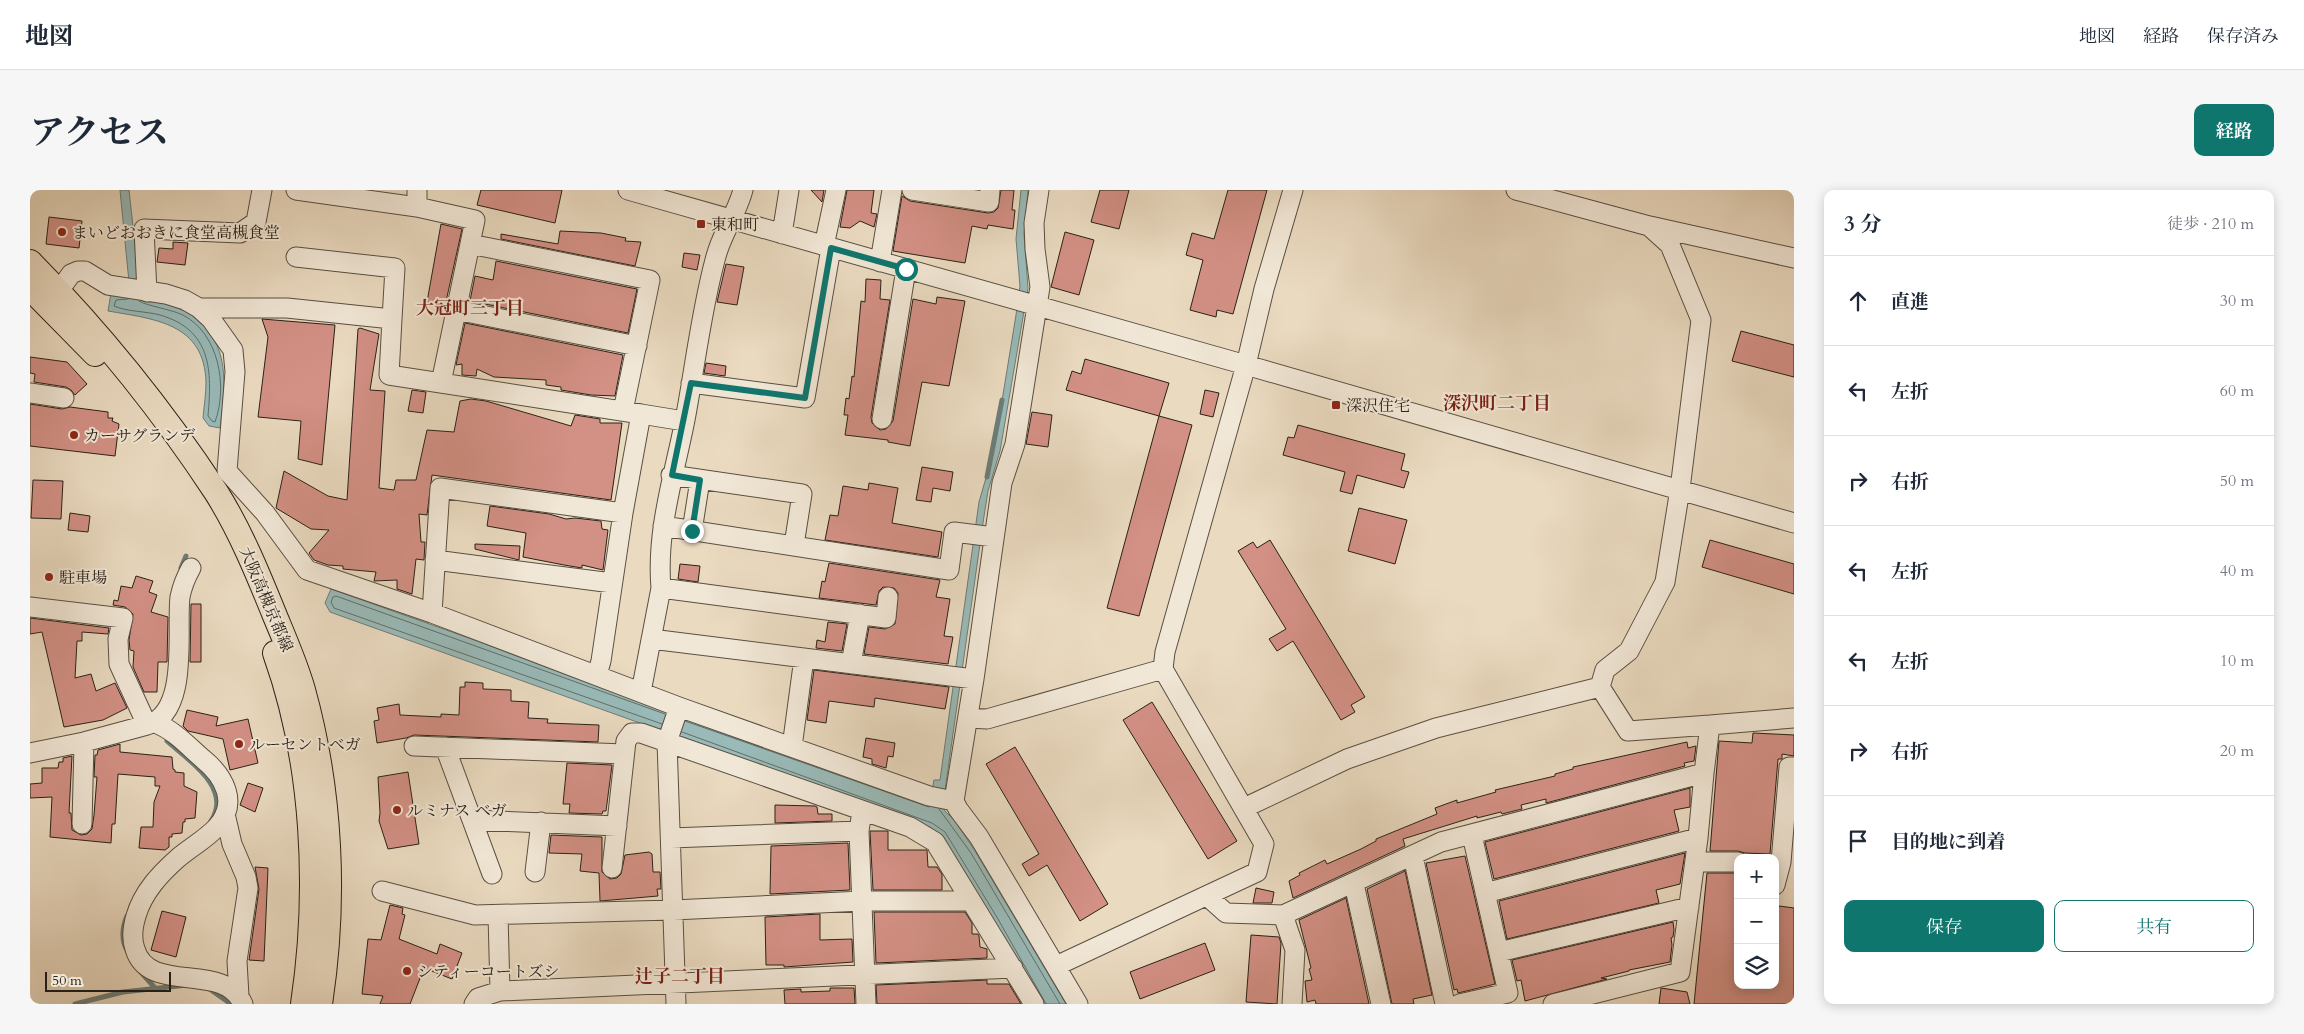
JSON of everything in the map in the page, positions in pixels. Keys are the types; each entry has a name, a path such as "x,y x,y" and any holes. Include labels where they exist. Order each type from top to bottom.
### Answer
{"main road":[{"name":"大阪高槻京都線","path":"30,262 106,343 216,493 256,570 299,679 312,726 325,805 327,830 328,926 320,1004"},
{"name":"大阪高槻京都線","path":"30,288 90,348 164,442 208,506 246,578 261,616 278,662 290,707 307,799 312,892 310,944 303,1004"}],"street":[{"path":"138,290 144,229 240,234 256,222 262,190"},
{"path":"296,190 417,198 475,220 441,383"},
{"path":"628,190 1794,523"},
{"path":"641,692 661,588 663,526 715,258 725,231 738,211 743,190"},
{"path":"782,234 789,190"},
{"path":"691,383 805,398 836,190"},
{"path":"880,262 892,190"},
{"path":"912,190 989,202 990,190"},
{"path":"943,799 968,718 964,678 994,537 1002,483 1015,444 1034,305 1040,287 1034,223 1039,190"},
{"path":"1056,966 1257,872 1264,844 1163,669 1165,652 1246,365 1264,289 1293,190"},
{"path":"1516,190 1649,226 1794,258"},
{"path":"1649,226 1670,246 1701,320 1680,489 1665,582 1629,651 1605,670 1600,687 1628,731 1794,718"},
{"path":"470,244 650,280 636,346 623,512 597,675"},
{"path":"296,256 395,268 389,375 684,421"},
{"path":"882,419 906,269"},
{"path":"59,291 71,274 81,270 108,285 176,297 200,308 220,330 233,350 235,372 227,471 265,513 307,570 432,613 641,692 678,709 943,799 958,809 980,837 1078,1004"},
{"path":"200,308 287,308 392,319"},
{"path":"456,310 636,346"},
{"path":"30,393 64,398"},
{"path":"672,475 802,494 794,545"},
{"path":"692,531 700,480"},
{"path":"432,613 440,488 623,512"},
{"path":"663,526 949,570 954,532 994,537"},
{"path":"435,560 612,583"},
{"path":"30,752 84,742 151,724 163,715 175,689 179,663 180,598 191,568"},
{"path":"661,588 886,618 888,597"},
{"path":"30,607 123,618 118,639 119,664 151,724"},
{"path":"851,664 860,614"},
{"path":"651,639 964,678"},
{"path":"792,747 804,658"},
{"path":"968,718 987,719 1163,669"},
{"path":"1244,808 1347,760 1436,728 1600,687"},
{"path":"676,1004 668,739 678,709"},
{"path":"151,724 167,727 219,774 228,793 225,814 232,844 246,877 248,888 237,961 241,1000"},
{"path":"1553,1004 1680,972 1698,838 1710,725"},
{"path":"612,868 626,742 632,733 668,739 910,828 935,842 1034,1004"},
{"path":"82,824 84,742"},
{"path":"414,746 624,754"},
{"path":"445,747 492,874"},
{"path":"1783,862 1789,767 1794,767"},
{"path":"1207,896 1226,913 1283,915 1354,884 1441,842 1704,772"},
{"path":"862,811 859,831 866,1004"},
{"path":"225,814 218,826 179,858 148,890 138,909 133,939 137,955 148,968 155,972 200,978 219,984 241,1000"},
{"path":"472,820 617,826"},
{"path":"536,872 541,822"},
{"path":"671,838 859,831"},
{"path":"1459,1004 1511,998 1472,834"},
{"path":"1485,893 1698,838"},
{"path":"1413,856 1445,1004"},
{"path":"1695,862 1734,862"},
{"path":"1354,884 1381,1004"},
{"path":"382,891 475,915 673,910 862,901 971,901"},
{"path":"1499,952 1689,907"},
{"path":"498,915 500,991"},
{"path":"1283,915 1295,950 1292,1004"},
{"path":"474,1004 478,998 500,991 865,973 1013,968"}],"water":[{"path":"120,190 129,190 139,282 160,299 188,313 204,326 214,339 220,352 224,381 220,428 209,426 203,418 206,383 203,363 197,348 187,336 159,321 108,311 111,293 129,282"},
{"path":"1021,190 1028,190 1024,234 1028,288 1000,451 988,491 943,804 944,810 955,821 975,851 1066,1004 1042,1004 942,836 930,827 330,612 325,603 331,589 930,802 934,780 940,780 979,502 994,450 1016,315 1020,286 1016,239"}],"building":[{"path":"481,190 562,190 555,223 477,205"},
{"path":"811,190 824,190 822,202"},
{"path":"847,190 874,190 871,213 877,214 874,227 860,221 850,228 840,227"},
{"path":"1001,190 1014,190 1012,210 1015,210 1013,229 988,225 987,229 972,226 965,263 893,251 902,196 910,201 988,213 994,212 998,208"},
{"path":"1100,190 1129,190 1119,229 1091,222"},
{"path":"1228,190 1267,190 1233,314 1217,310 1216,317 1190,310 1203,260 1186,255 1192,233 1214,239"},
{"path":"49,217 82,221 79,248 46,244"},
{"path":"441,224 462,229 445,306 427,302"},
{"path":"560,231 601,233 626,238 625,241 641,242 635,266 501,239 501,234 558,244"},
{"path":"1065,232 1094,240 1079,295 1051,287"},
{"path":"173,242 188,243 185,265 157,262 159,248 173,249"},
{"path":"684,253 700,255 697,270 682,267"},
{"path":"496,261 637,289 628,333 470,301 475,276 493,280"},
{"path":"726,264 744,267 737,305 717,302"},
{"path":"866,279 881,280 880,299 890,300 871,417 872,423 880,430 886,429 893,421 913,299 936,304 937,297 965,301 949,386 922,382 910,446 888,442 888,440 845,435 848,415 844,415 846,398 849,399 852,376 854,377 861,301 865,302"},
{"path":"262,319 335,325 322,465 298,459 301,421 258,417 268,337"},
{"path":"465,323 623,355 615,396 591,395 561,390 561,387 546,385 546,380 494,377 477,369 476,376 462,375 462,364 456,365"},
{"path":"358,329 379,334 370,390 385,391 379,488 394,490 396,480 416,480 427,430 454,432 460,401 471,399 486,401 571,426 575,415 600,419 600,423 622,423 611,500 432,475 427,515 419,514 421,542 425,542 424,560 416,559 412,594 397,589 397,580 374,581 376,572 343,569 343,566 328,565 314,560 309,553 329,530 311,529 276,508 284,471 328,496 347,500"},
{"path":"1741,331 1794,345 1794,377 1732,361"},
{"path":"30,357 67,362 87,384 75,395 66,387 34,382 35,374 30,373"},
{"path":"1085,359 1169,383 1159,416 1066,390 1072,371 1081,374"},
{"path":"706,363 726,366 725,376 704,373"},
{"path":"412,390 426,392 423,413 408,411"},
{"path":"1205,390 1219,393 1213,417 1200,414"},
{"name":"カーサグランデ","path":"30,404 62,409 70,407 108,412 108,418 113,418 112,421 119,424 115,456 30,446"},
{"path":"1032,412 1052,415 1048,447 1026,444"},
{"path":"1159,416 1192,425 1139,616 1107,608"},
{"path":"1298,425 1405,454 1401,470 1409,472 1404,488 1357,475 1352,494 1340,491 1345,472 1283,455 1288,437 1294,438"},
{"path":"922,467 953,472 950,491 933,488 931,502 916,500"},
{"path":"33,480 63,481 61,519 31,518"},
{"path":"869,483 898,488 892,523 942,532 938,557 825,540 830,515 838,516 843,486 868,490"},
{"path":"490,506 549,514 566,519 575,518 601,521 602,529 608,530 603,570 582,565 582,568 523,557 526,533 487,526"},
{"path":"1359,508 1407,520 1395,564 1348,551"},
{"path":"70,513 90,516 88,532 68,530"},
{"path":"1270,540 1365,697 1351,705 1355,712 1341,720 1293,641 1277,651 1269,639 1286,629 1238,551 1253,542 1257,548"},
{"path":"1710,540 1794,564 1794,594 1702,567"},
{"path":"475,544 520,546 519,560 475,549"},
{"path":"829,563 940,580 936,597 950,599 944,636 953,637 948,664 864,654 869,627 885,629 895,624 898,593 894,588 883,587 879,591 876,605 819,598 822,581 825,582"},
{"path":"680,564 700,566 698,582 678,579"},
{"path":"136,576 153,581 149,592 157,595 151,612 168,617 167,662 158,662 157,692 144,692 133,667 134,651 130,650 129,640 133,614 125,607 113,605 114,600 118,601 121,586 132,588"},
{"path":"191,604 201,604 201,662 190,662"},
{"path":"30,618 109,628 108,634 82,632 82,641 77,641 75,678 91,674 96,691 115,683 127,708 103,720 64,727 42,632 30,634"},
{"path":"828,622 847,624 842,651 816,648 817,640 825,642"},
{"path":"814,670 949,687 945,709 875,698 874,707 829,701 826,723 807,720"},
{"path":"465,682 483,683 483,689 511,690 511,701 529,702 528,718 548,719 547,723 599,725 598,742 414,735 377,743 374,721 379,720 377,708 399,704 400,715 441,717 441,714 459,715 460,687 465,687"},
{"path":"1152,702 1237,841 1208,859 1123,720"},
{"name":"ルーセントベガ","path":"187,710 218,717 216,726 248,719 258,763 230,770 223,739 188,731 183,726"},
{"path":"1753,733 1794,735 1794,756 1782,754 1782,759 1778,759 1770,854 1710,851 1719,741 1752,743"},
{"path":"866,738 895,743 893,757 888,756 886,768 872,764 872,759 863,757"},
{"path":"1687,742 1688,748 1696,746 1694,761 1684,763 1685,766 1546,803 1546,799 1521,805 1522,809 1502,814 1501,812 1477,818 1477,816 1403,839 1405,846 1293,898 1289,881 1300,875 1299,873 1325,860 1327,864 1361,849 1376,841 1376,839 1437,814 1435,808 1457,800 1457,803 1496,792 1495,790 1555,776 1555,774 1573,769 1573,767"},
{"path":"120,744 120,752 172,757 175,772 184,773 184,786 197,792 195,818 185,819 182,833 172,834 172,837 169,837 169,847 165,850 139,848 141,827 153,827 154,802 160,786 155,786 155,777 118,774 115,824 112,824 111,843 50,837 52,797 30,798 30,784 42,783 42,768 58,768 59,762 63,762 63,758 72,756 69,813 71,813 72,830 81,835 87,834 92,829 94,815 97,777 94,777 95,755 97,755 98,750"},
{"path":"1015,747 1108,904 1080,921 1047,865 1029,876 1022,864 1039,854 986,764"},
{"path":"567,763 612,765 606,811 603,811 602,814 569,813 570,804 563,804"},
{"name":"ルミナス ベガ","path":"408,772 419,844 388,849 379,821 378,777"},
{"path":"248,783 263,788 255,812 240,805"},
{"path":"1690,788 1690,807 1674,810 1679,831 1494,879 1485,842"},
{"path":"775,805 815,806 817,807 818,814 832,814 832,821 775,823"},
{"path":"870,831 888,831 888,850 927,850 928,867 937,867 942,874 942,890 873,890"},
{"path":"551,835 602,837 602,872 610,879 617,878 621,874 625,855 649,852 652,854 653,872 660,872 661,889 657,889 658,896 600,901 599,873 580,871 582,854 549,853"},
{"path":"848,843 850,890 770,894 771,846"},
{"path":"1685,853 1680,884 1656,890 1659,903 1507,939 1499,901"},
{"path":"1465,856 1495,984 1458,993 1457,989 1454,990 1426,863"},
{"path":"255,867 268,868 264,961 249,960 259,889"},
{"path":"1405,871 1432,995 1413,999 1414,1004 1392,1004 1367,889"},
{"path":"1707,873 1734,873 1734,989 1779,989 1779,906 1794,908 1794,1004 1694,1004"},
{"path":"1256,888 1274,892 1272,903 1253,903"},
{"path":"1346,898 1369,1004 1316,1004 1315,1000 1307,1002 1305,981 1312,980 1309,969 1311,968 1299,920"},
{"path":"390,905 403,908 402,914 405,915 399,939 437,954 440,944 462,953 452,979 424,968 410,1004 380,1004 383,996 362,994 368,939 381,940"},
{"path":"162,911 186,917 176,957 151,950"},
{"path":"874,912 965,912 972,923 972,934 978,934 980,947 987,949 987,958 876,963"},
{"path":"820,914 820,940 852,939 853,962 784,967 784,965 766,965 765,917"},
{"path":"1673,922 1674,930 1673,937 1671,938 1670,962 1629,970 1601,978 1607,979 1525,1001 1521,980 1517,981 1512,960"},
{"path":"1251,935 1279,937 1281,943 1277,1004 1246,1002"},
{"path":"1205,943 1215,970 1140,999 1130,972"},
{"path":"987,980 987,984 1009,984 1021,1004 877,1004 876,985"},
{"path":"830,988 854,988 855,1004 785,1004 784,990 801,989 801,992 830,991"},
{"path":"1661,988 1687,992 1690,1004 1659,1004"}],"waterway":[{"path":"987,477 1002,400"},
{"path":"181,568 186,556"},
{"path":"167,741 196,766 212,786 216,797 216,809 211,821"},
{"path":"127,916 123,934 128,952"},
{"path":"139,970 156,989"},
{"path":"75,1004 123,992 187,985"},
{"path":"211,990 231,1004"}],"place":[{"name":"東和町","path":"701,224"},
{"name":"まいどおおきに食堂高槻食堂","path":"62,232"},
{"name":"深沢住宅","path":"1336,405"},
{"name":"カーサグランデ","path":"74,435"},
{"name":"駐車場","path":"49,577"},
{"name":"ルーセントベガ","path":"239,744"},
{"name":"ルミナス ベガ","path":"397,810"},
{"name":"シティーコートズシ","path":"407,971"}],"district":[{"name":"大冠町三丁目","path":"470,308"},
{"name":"深沢町二丁目","path":"1497,403"},
{"name":"辻子二丁目","path":"680,976"}],"route":[{"path":"692,531 700,480 672,475 691,383 805,398 831,248 906,269"}]}
